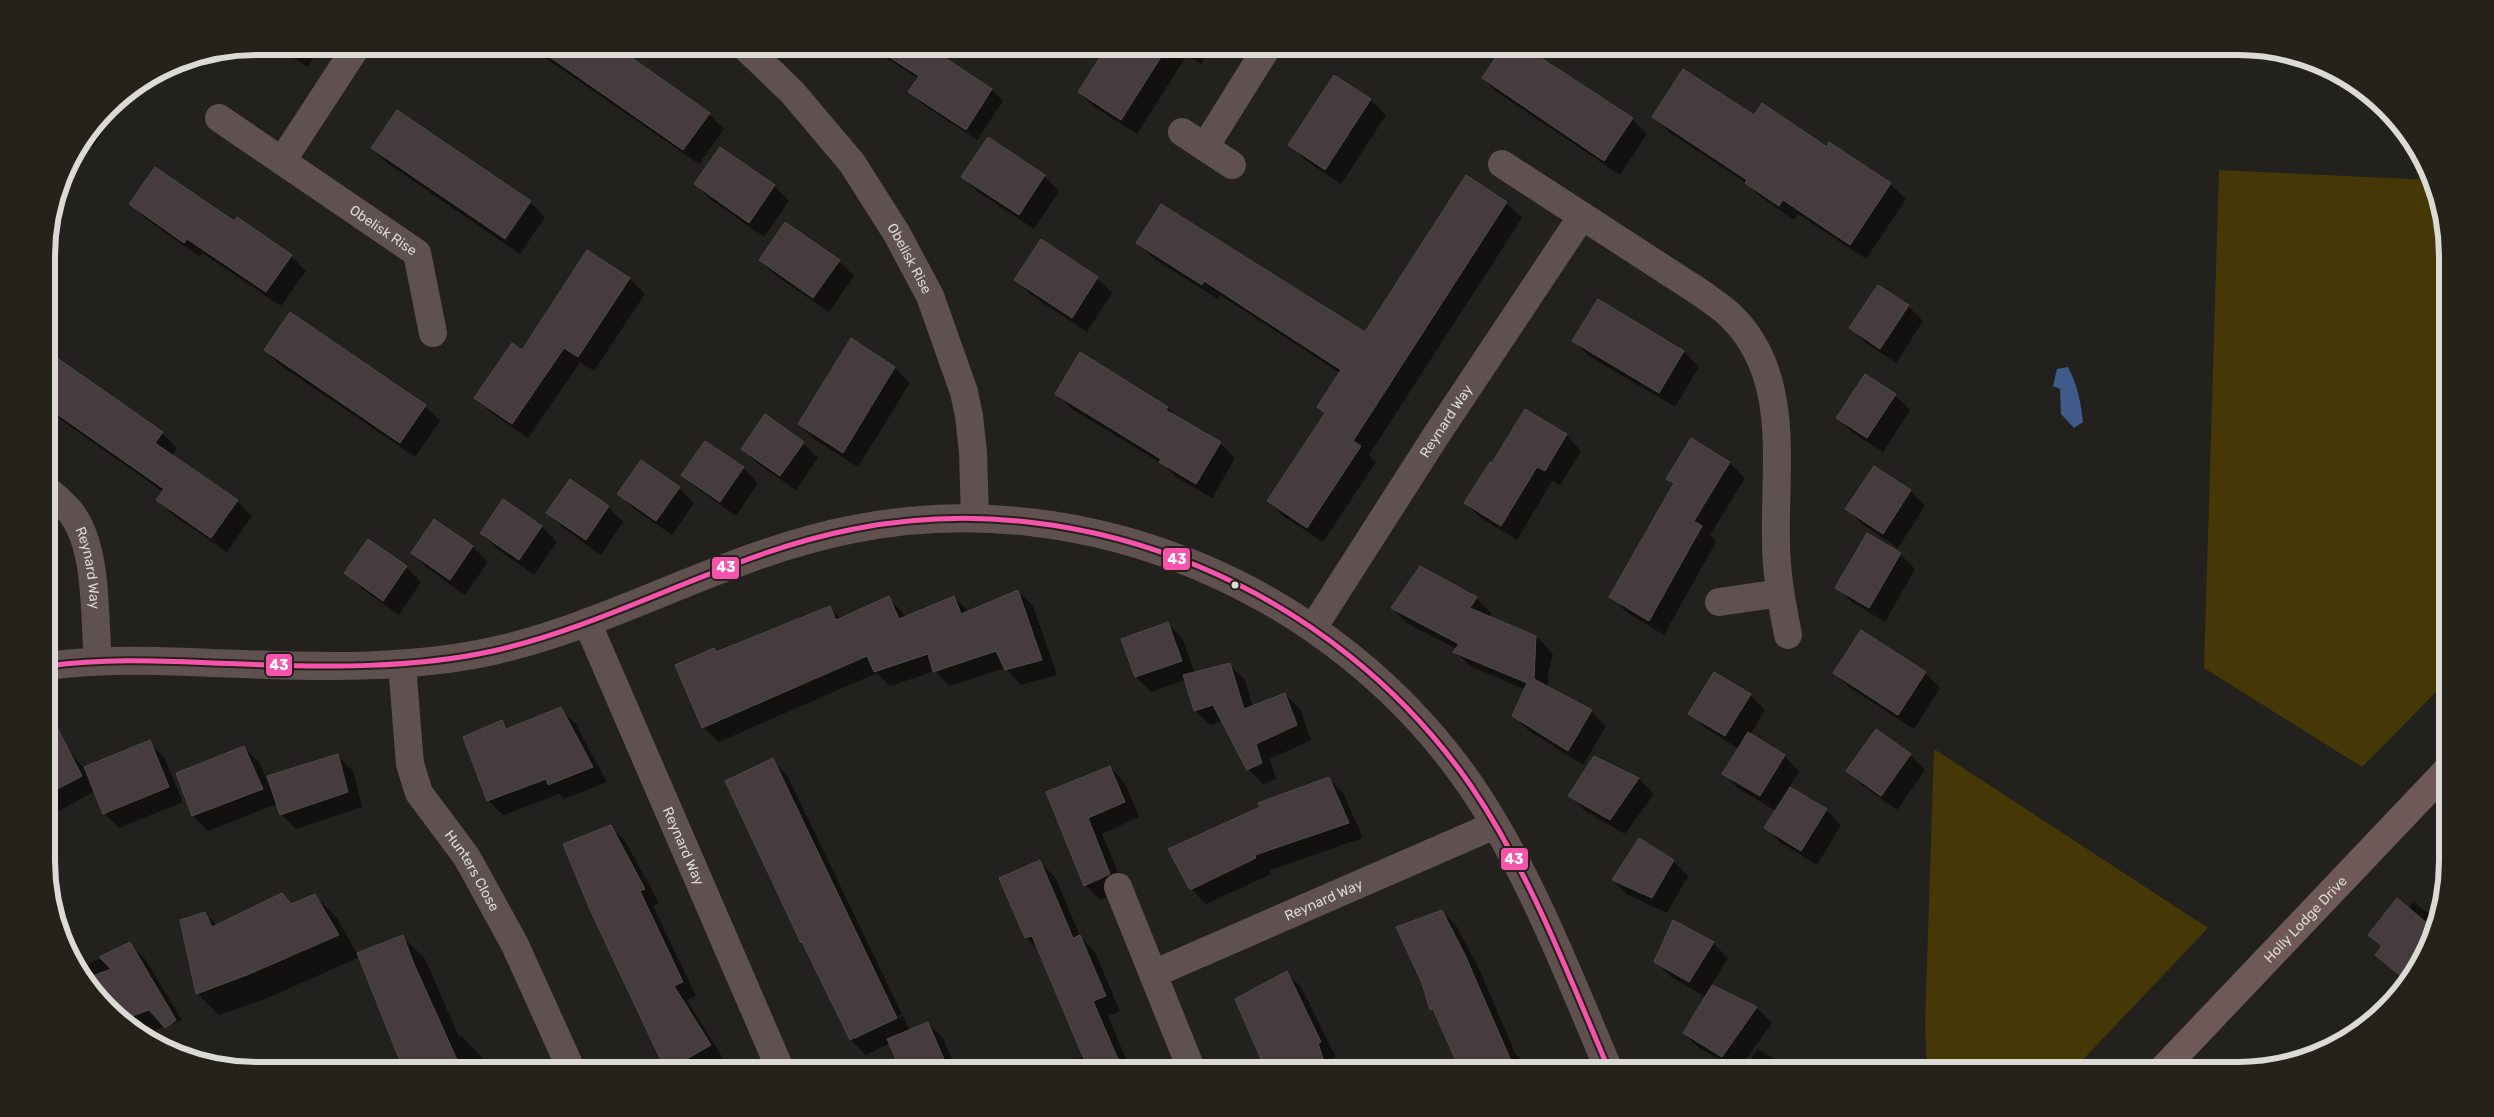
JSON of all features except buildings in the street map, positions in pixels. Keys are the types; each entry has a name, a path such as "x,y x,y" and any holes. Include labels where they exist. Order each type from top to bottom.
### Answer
{"main road":[{"name":"Holly Lodge Drive","path":"2170,1062 2439,779"}],"street":[{"path":"282,161 351,55"},
{"name":"Obelisk Rise","path":"753,55 792,92 852,163 897,234 930,296 964,392 969,416 974,452 975,518"},
{"path":"1204,147 1262,55"},
{"name":"Obelisk Rise","path":"219,118 417,253 432,333"},
{"path":"1182,132 1232,165"},
{"path":"1502,164 1704,295 1731,316 1758,354 1768,378 1777,424 1776,542 1780,593 1788,635"},
{"name":"Reynard Way","path":"1313,628 1437,434 1582,216"},
{"name":"Reynard Way","path":"55,498 74,516 84,535 90,555 98,661"},
{"path":"55,665 98,661 343,666 402,664 446,659 494,650 587,622 758,555 806,540 890,522 975,518 1056,525 1126,539 1174,555 1267,599 1313,628 1362,667 1413,716 1469,784 1495,825 1554,942 1606,1062"},
{"path":"1718,602 1780,593"},
{"name":"Reynard Way","path":"587,622 777,1062"},
{"name":"Hunters Close","path":"402,664 410,764 419,793 466,856 475,872 515,945 568,1062"},
{"name":"Reynard Way","path":"1153,974 1495,825"},
{"path":"1118,887 1189,1062"}],"shaded area":[{"path":"2219,170 2424,180 2432,204 2439,243 2439,689 2362,767 2204,668"},
{"path":"1934,749 2208,928 2081,1062 1927,1062 1925,1025"}],"water":[{"path":"2068,367 2078,393 2083,422 2074,428 2061,414 2060,389 2053,386 2057,369"}],"transit line":[{"name":"43","path":"55,665 121,661 169,661 337,666 431,661 493,651 539,639 584,624 762,554 807,540 854,529 942,519 1030,522 1116,538 1200,567 1278,606 1351,657 1415,717 1471,786 1512,854 1547,925 1606,1062"}]}
